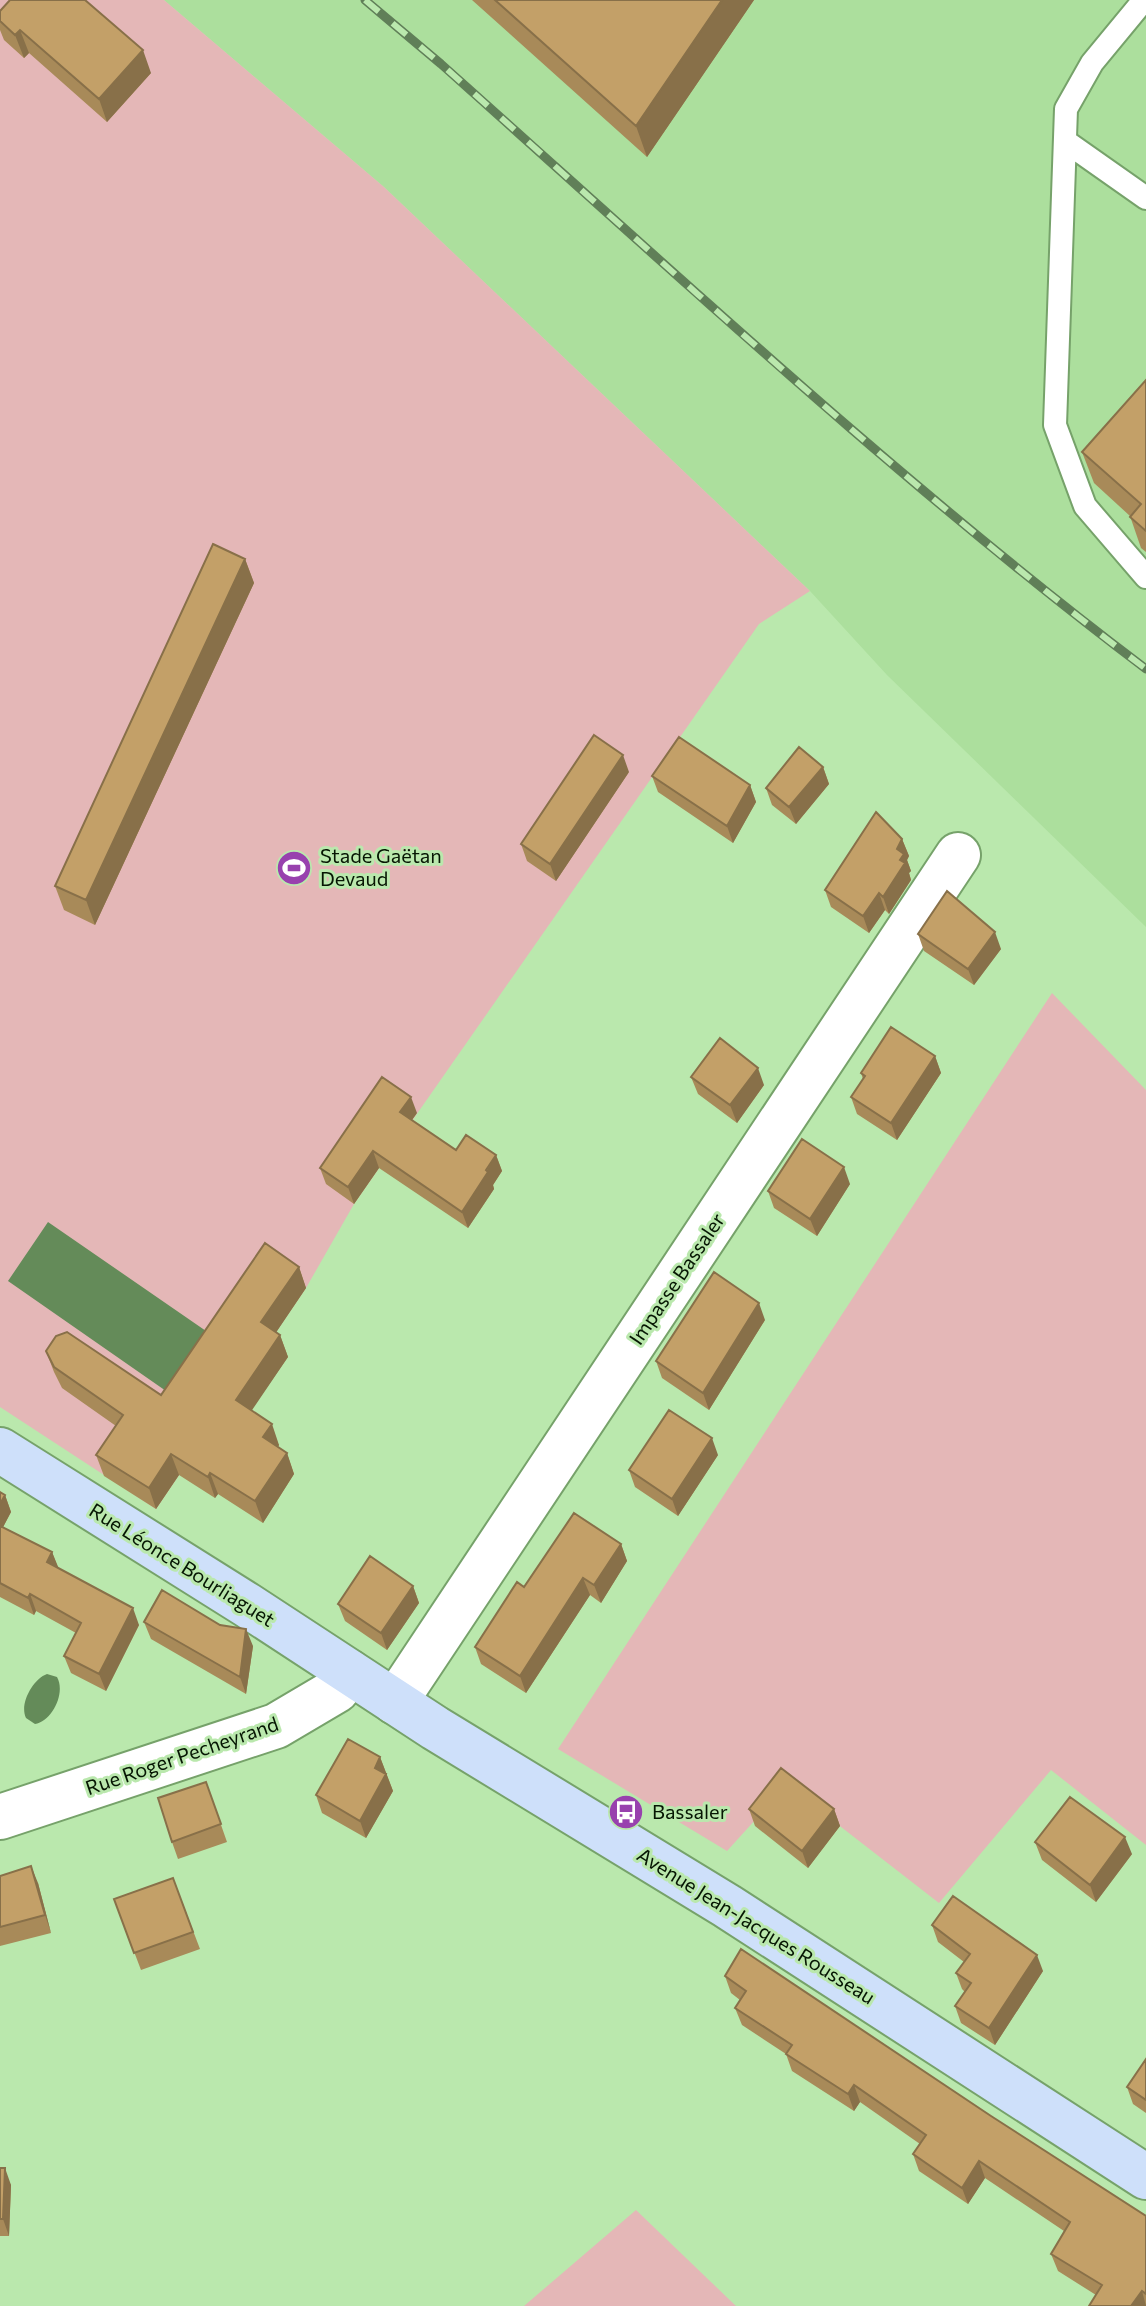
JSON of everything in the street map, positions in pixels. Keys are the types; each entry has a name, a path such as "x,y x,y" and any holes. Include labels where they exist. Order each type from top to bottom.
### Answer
{"main road":[{"name":"Rue Léonce Bourliaguet","path":"0,1450 369,1685"},
{"name":"Avenue Jean-Jacques Rousseau","path":"369,1685 727,1906 1146,2177"}],"street":[{"name":"Impasse Bassaler","path":"369,1685 958,855"},
{"name":"Rue Roger Pecheyrand","path":"0,1817 276,1726 337,1690 369,1685"}],"lane":[{"path":"1144,0 1092,63 1066,109 1055,425 1085,506 1146,577"},
{"path":"1065,141 1146,198"}],"shaded area":[{"name":"Stade Gaëtan Devaud","path":"0,0 164,0 384,187 810,591 759,624 354,1204 306,1288 156,1509 0,1407"},
{"path":"164,0 1146,0 1146,927 887,675 810,591 384,187"},
{"path":"1052,993 1146,1090 1146,1845 1051,1770 939,1903 787,1785 727,1851 558,1749"},
{"path":"48,1222 206,1331 166,1391 8,1281"},
{"path":"47,1674 57,1677 60,1691 52,1712 35,1724 26,1718 24,1706 37,1681"},
{"path":"636,2210 736,2306 524,2306"}],"building":[{"path":"10,0 85,0 143,50 99,99 20,30 15,35 0,21 0,11"},
{"path":"495,0 722,0 636,126"},
{"path":"1146,380 1146,531 1130,517 1141,504 1082,452"},
{"path":"213,544 245,559 86,900 55,886"},
{"path":"594,735 623,755 550,864 521,844"},
{"path":"679,737 750,785 727,826 652,776"},
{"path":"799,747 823,767 789,807 766,788"},
{"path":"876,812 902,839 897,849 904,854 900,860 905,863 883,897 879,893 863,916 825,890"},
{"path":"947,891 995,932 968,969 918,934"},
{"path":"891,1027 935,1056 891,1123 851,1097 865,1076 861,1073"},
{"path":"720,1038 758,1068 730,1105 691,1077"},
{"path":"382,1077 411,1097 400,1112 456,1150 466,1135 496,1155 462,1212 373,1151 348,1187 320,1168"},
{"path":"802,1139 844,1167 810,1219 768,1191"},
{"path":"265,1243 299,1267 261,1322 280,1335 236,1400 272,1424 263,1437 287,1453 255,1501 210,1473 208,1477 171,1454 149,1488 96,1455 123,1415 54,1367 46,1351 56,1336 67,1332 161,1395"},
{"path":"714,1272 759,1303 703,1393 656,1361"},
{"path":"669,1410 712,1438 672,1499 629,1470"},
{"path":"574,1513 621,1544 594,1585 583,1578 520,1676 475,1647 517,1582 524,1587"},
{"path":"0,1526 52,1552 47,1562 133,1608 99,1674 64,1656 81,1623 30,1594 28,1598 0,1583"},
{"path":"370,1556 413,1586 381,1633 338,1604"},
{"path":"162,1590 220,1625 246,1629 240,1677 144,1622"},
{"path":"348,1739 380,1757 375,1768 386,1774 360,1821 316,1795"},
{"path":"781,1768 834,1809 802,1851 749,1809"},
{"path":"206,1782 221,1824 172,1842 158,1798"},
{"path":"1070,1797 1125,1837 1090,1885 1035,1842"},
{"path":"31,1866 45,1915 0,1927 0,1876"},
{"path":"173,1878 193,1932 134,1953 114,1899"},
{"path":"953,1896 1037,1955 989,2028 955,2006 971,1983 956,1973 970,1954 932,1925"},
{"path":"741,1949 1146,2216 1146,2294 1142,2291 1131,2306 1089,2306 1102,2285 1051,2254 1070,2222 979,2161 962,2188 913,2154 926,2135 854,2085 848,2094 786,2054 792,2045 735,2008 746,1991 725,1976"},
{"path":"1146,2059 1146,2100 1127,2087"},
{"path":"0,2168 5,2168 3,2219 0,2219"}],"railway":[{"path":"365,0 875,450 1054,598 1146,669"}],"place":[{"name":"Stade Gaëtan Devaud","path":"294,868"},
{"name":"Bassaler","path":"626,1812"}]}
